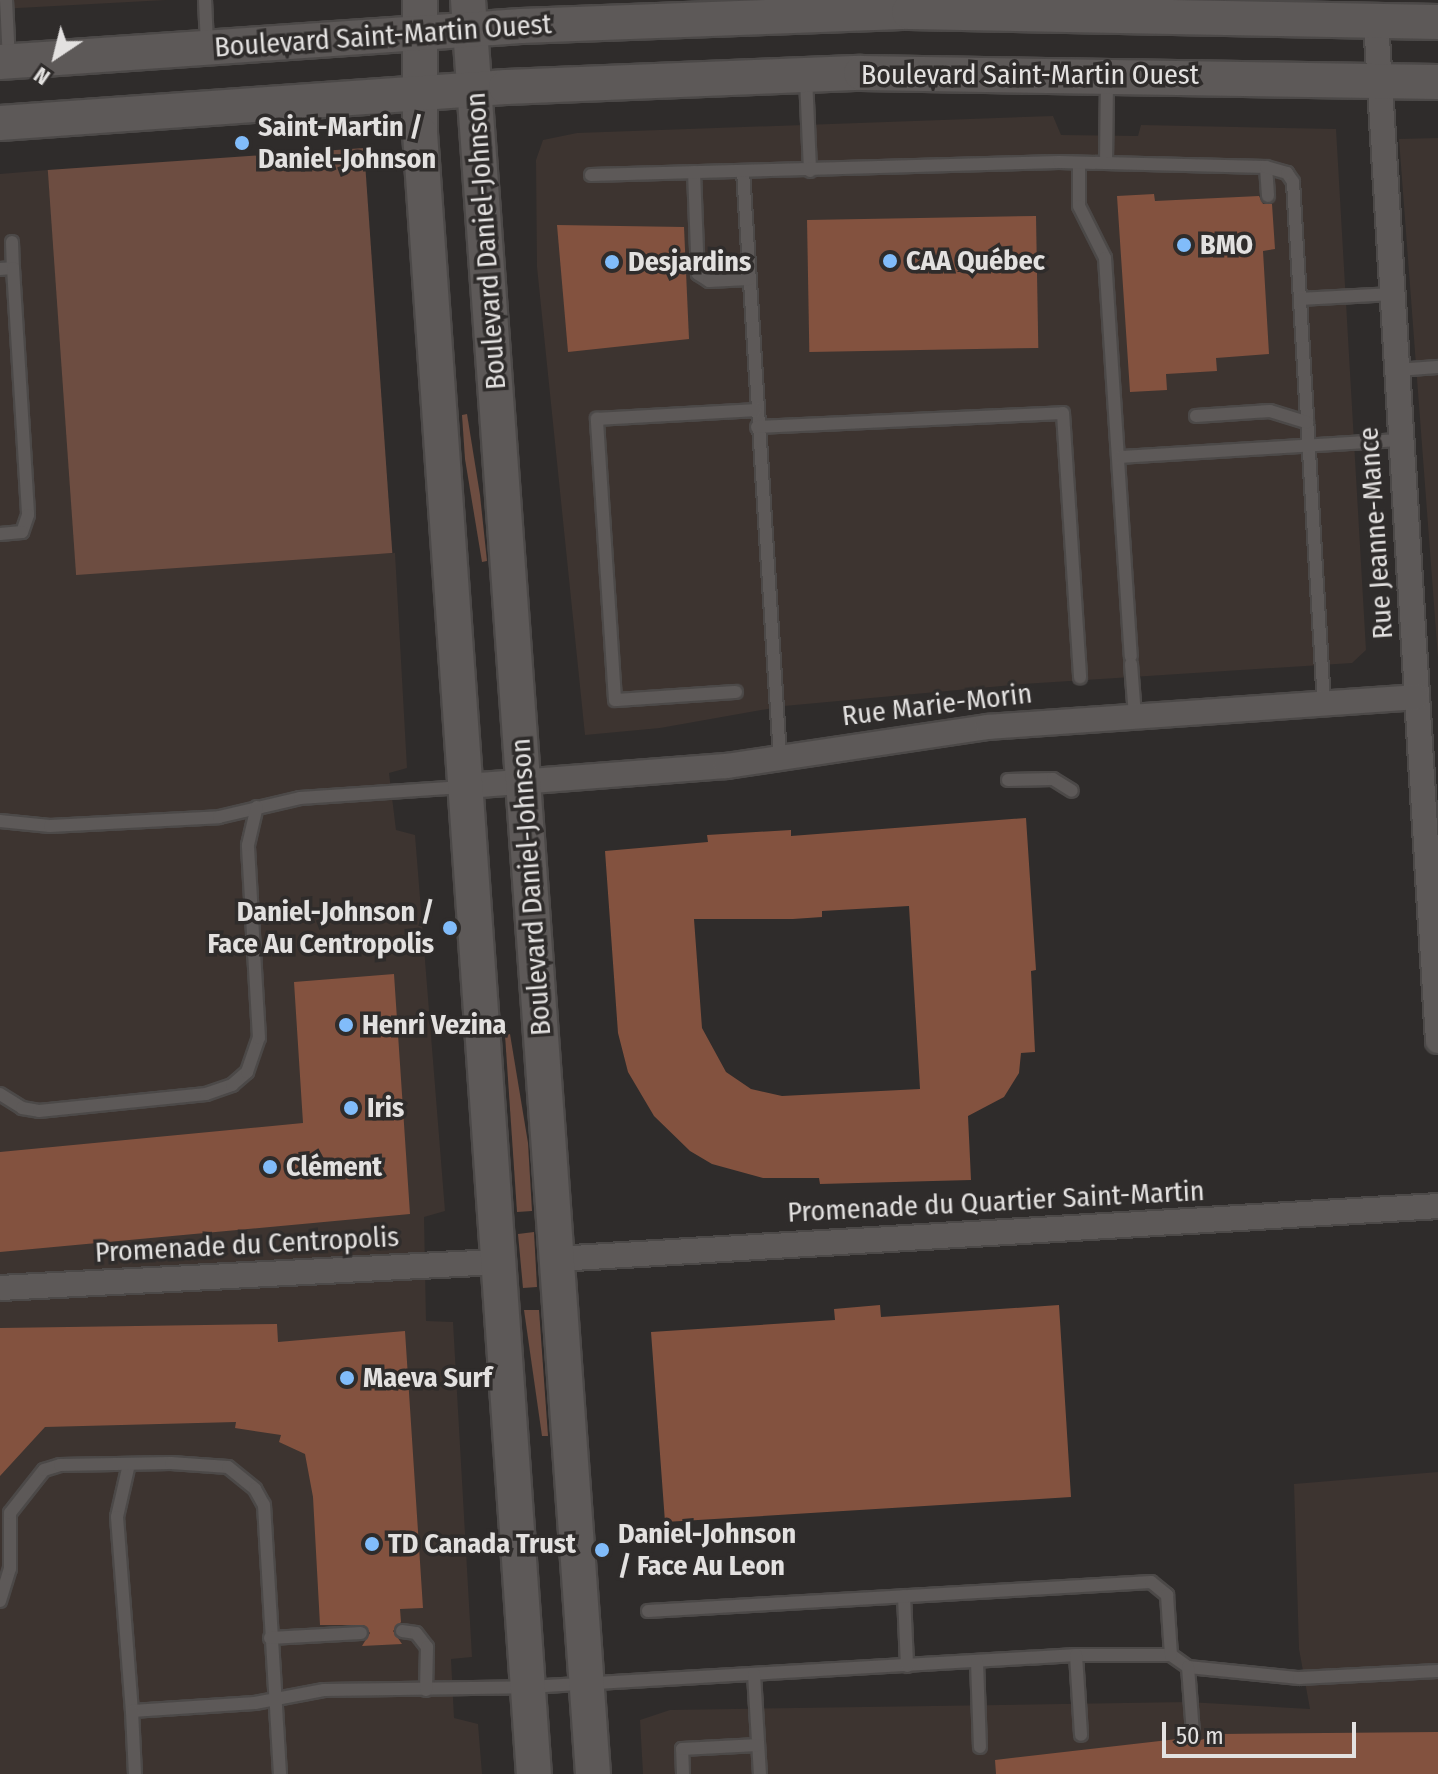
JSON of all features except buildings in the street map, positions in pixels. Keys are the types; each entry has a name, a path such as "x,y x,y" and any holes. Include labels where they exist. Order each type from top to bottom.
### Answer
{"street":[{"name":"Boulevard Daniel-Johnson","path":"420,0 419,94 534,1774"},
{"name":"Boulevard Saint-Martin Ouest","path":"5,62 420,34 470,15 1084,6 1376,16 1438,22"},
{"name":"Boulevard Daniel-Johnson","path":"470,15 593,1774"},
{"name":"Rue Jeanne-Mance","path":"1376,16 1438,1041"},
{"name":"Boulevard Saint-Martin Ouest","path":"0,123 476,90 806,76 1107,74 1438,82"},
{"name":"Rue Marie-Morin","path":"466,786 780,757 965,729 1417,697"},
{"name":"Promenade du Quartier Saint-Martin","path":"557,1259 1438,1206"},
{"name":"Promenade du Centropolis","path":"0,1288 498,1262"}],"lane":[{"path":"5,62 6,0"},
{"path":"205,0 207,48"},
{"path":"1106,163 1107,74"},
{"path":"806,76 810,171"},
{"path":"1079,163 1079,206 1105,258 1135,716"},
{"path":"591,175 1079,163 1266,167 1287,173 1293,182 1324,704"},
{"path":"1266,167 1268,196"},
{"path":"743,171 780,757"},
{"path":"694,172 698,274 709,281 749,279"},
{"path":"0,534 22,532 28,524 7,269 12,242"},
{"path":"1300,299 1392,294"},
{"path":"1396,370 1438,367"},
{"path":"712,397 714,412"},
{"path":"736,692 615,700 597,419 756,410"},
{"path":"1196,416 1274,411 1307,422"},
{"path":"757,427 1063,413 1080,677"},
{"path":"1120,457 1401,440"},
{"path":"1008,780 1053,779 1072,791"},
{"path":"0,821 60,826 219,817 300,798 466,786"},
{"path":"0,1094 22,1108 39,1111 206,1094 232,1085 247,1072 259,1038 248,845 257,807"},
{"path":"0,1601 10,1569 10,1513 26,1487 52,1467 219,1463 255,1489 266,1515 270,1638 280,1774"},
{"path":"129,1464 117,1517 135,1774"},
{"path":"648,1611 1159,1583 1167,1595 1171,1655"},
{"path":"904,1596 907,1666"},
{"path":"402,1631 416,1633 427,1647 426,1690"},
{"path":"270,1638 361,1633"},
{"path":"132,1711 274,1699 324,1690 528,1687 1076,1655 1171,1655 1188,1667 1299,1678 1438,1671"},
{"path":"1076,1655 1081,1735"},
{"path":"977,1662 980,1747"},
{"path":"1188,1667 1193,1733"},
{"path":"754,1674 760,1774"},
{"path":"683,1774 682,1749 758,1745"}],"shaded area":[{"path":"0,0 166,0 0,9"},
{"path":"1053,116 1061,135 1138,136 1141,125 1336,129 1366,650 1352,663 1023,684 784,706 660,728 585,735 537,267 536,160 543,140 577,133"},
{"path":"1438,138 1438,658 1399,139"},
{"path":"364,148 392,553 76,575 48,170"},
{"path":"48,170 81,568 395,553 407,768 389,773 396,830 415,835 445,1211 424,1217 426,1321 453,1322 472,1657 451,1659 454,1718 478,1724 482,1774 0,1774 0,174"},
{"path":"467,414 487,561 482,562 465,459 462,415"},
{"path":"510,1034 528,1143 532,1211 517,1212 505,1035"},
{"path":"534,1232 537,1287 523,1288 518,1234"},
{"path":"524,1310 539,1310 548,1436 542,1436"},
{"path":"1438,1472 1438,1774 643,1774 640,1720 670,1710 1188,1702 1310,1709 1299,1649 1294,1484"}],"place":[{"name":"Saint-Martin / Daniel-Johnson","path":"242,143"},
{"name":"BMO","path":"1184,245"},
{"name":"CAA Québec","path":"890,261"},
{"name":"Desjardins","path":"612,262"},
{"name":"Daniel-Johnson / Face Au Centropolis","path":"450,928"},
{"name":"Henri Vezina","path":"346,1025"},
{"name":"Iris","path":"351,1108"},
{"name":"Clément","path":"270,1167"},
{"name":"Maeva Surf","path":"347,1378"},
{"name":"TD Canada Trust","path":"372,1544"},
{"name":"Daniel-Johnson / Face Au Leon","path":"602,1550"}]}
